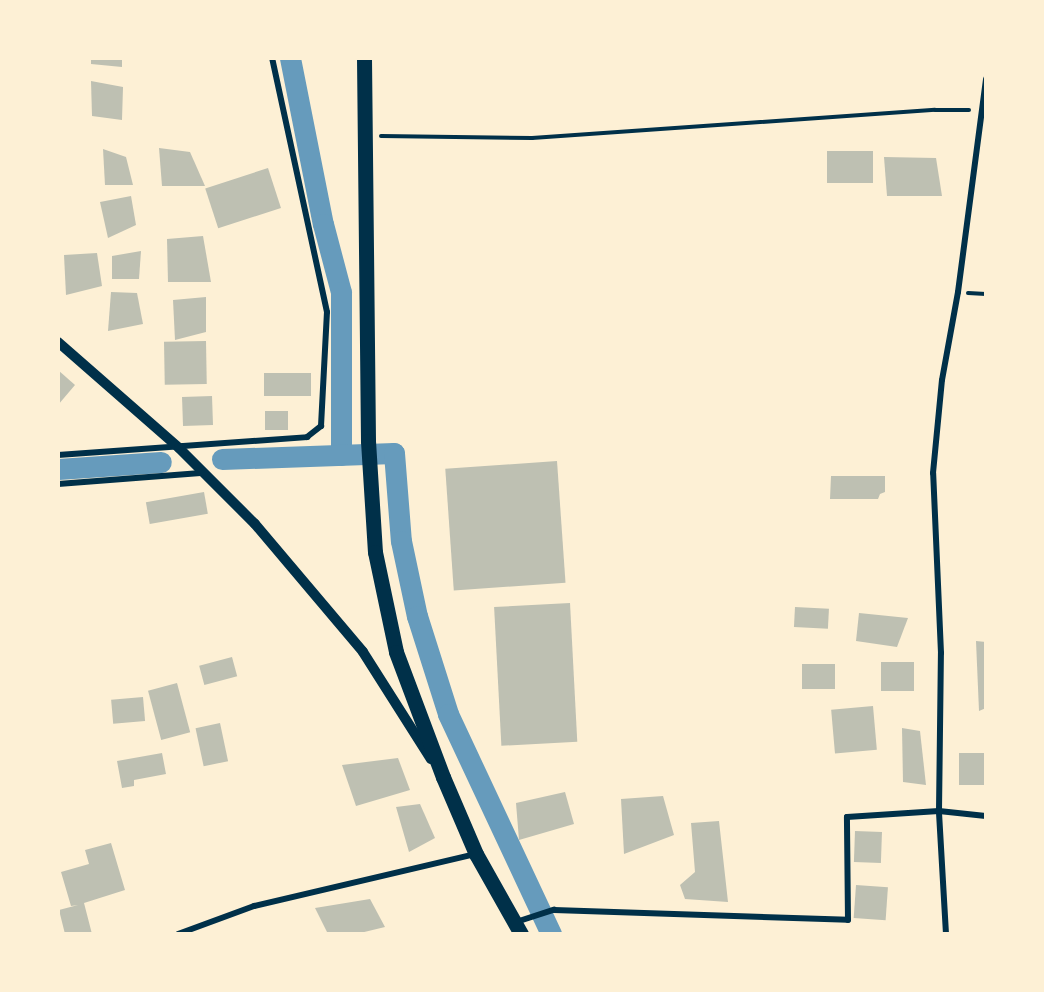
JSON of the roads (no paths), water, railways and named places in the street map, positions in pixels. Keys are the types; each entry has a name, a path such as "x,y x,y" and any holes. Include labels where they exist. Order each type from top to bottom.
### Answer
{"highway":[{"path":"364,58 368,441 375,552 396,652 443,777 476,854 518,928"}],"street":[{"path":"58,455 307,438 321,426 327,312 272,58"},
{"path":"946,933 939,811 941,653 933,472 942,380 958,292 986,79"},
{"path":"58,342 179,448 201,473 255,524 363,652 443,777"},
{"path":"58,484 201,473"},
{"path":"518,928 531,917 554,910 848,920 847,817 939,811 986,816"},
{"path":"178,933 254,906 476,854"}],"waterway":[{"path":"290,58 323,224 341,292 341,455"},
{"path":"222,459 394,453 401,541 417,616 448,714 551,934"},
{"path":"58,469 161,462"}]}
